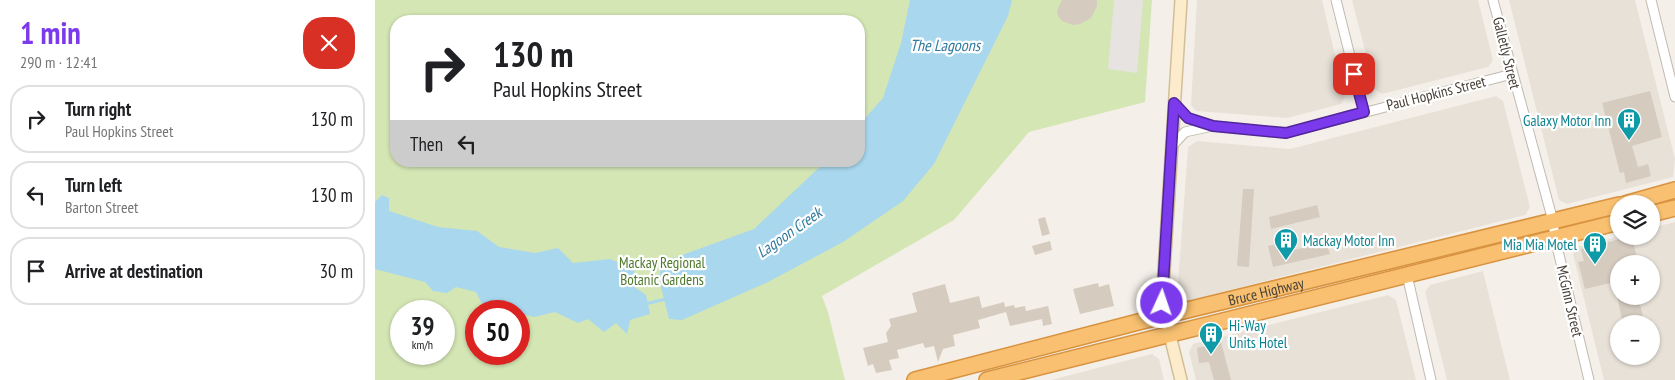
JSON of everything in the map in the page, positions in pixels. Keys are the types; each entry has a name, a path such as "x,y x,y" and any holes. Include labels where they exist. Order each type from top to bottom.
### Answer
{"highway":[{"path":"1657,195 1675,190"},
{"name":"Bruce Highway","path":"915,380 1164,316 1610,207"},
{"path":"1660,212 1675,208"},
{"name":"Bruce Highway","path":"987,380 1610,224"}],"main road":[{"path":"1181,0 1162,297 1164,316 1181,380"}],"street":[{"path":"1336,0 1364,112"},
{"name":"Galletly Street","path":"1493,0 1553,221"},
{"path":"1651,0 1675,97"},
{"name":"Paul Hopkins Street","path":"1174,103 1188,118 1213,126 1286,133 1512,74"},
{"name":"Paul Hopkins Street","path":"1173,145 1181,135 1190,130 1213,126"},
{"name":"McGinn Street","path":"1553,221 1555,238 1589,380"},
{"path":"1407,275 1431,380"}],"shaded area":[{"path":"1114,0 1143,0 1137,73 1108,69"},
{"path":"1197,0 1322,0 1345,97 1341,104 1287,118 1196,111 1191,105"},
{"path":"1352,0 1478,0 1493,60 1488,67 1382,94 1375,89"},
{"path":"1509,0 1635,0 1675,159 1673,177 1567,204 1559,200"},
{"path":"1496,96 1503,101 1530,207 1525,215 1182,302 1177,297 1188,147 1197,141 1290,149"},
{"path":"1675,222 1675,380 1604,380 1573,254 1578,247 1610,239 1610,245 1660,245 1660,226"},
{"path":"1483,271 1510,380 1447,380 1425,292 1430,285"},
{"path":"1388,295 1396,300 1416,380 1196,380 1189,352 1193,344"},
{"path":"1152,354 1159,359 1164,380 1051,380"}],"green space":[{"name":"Mackay Regional Botanic Gardens","path":"375,0 1152,0 1145,102 1029,132 954,220 822,296 828,312 845,380 375,380"}],"water":[{"name":"The Lagoons","path":"910,0 1012,0 1008,16 934,164 903,201 843,242 768,282 682,320 669,319 660,283 660,263 754,229 820,167 865,167 865,118 883,98 901,43"},
{"path":"382,195 389,198 389,211 438,227 477,231 499,247 535,253 558,248 573,263 610,259 634,269 636,288 646,295 650,314 630,320 627,334 616,323 604,332 588,319 578,323 555,312 534,317 530,316 530,300 480,300 476,292 456,287 447,293 433,291 425,282 375,269 375,202"}],"building":[{"path":"1062,0 1097,0 1097,6 1091,18 1080,24 1073,25 1062,21 1058,16 1057,11"},
{"name":"Galaxy Motor Inn","path":"1650,91 1662,137 1632,146 1638,167 1648,164 1651,176 1626,183 1624,172 1620,173 1602,103"},
{"path":"1243,189 1254,189 1249,267 1237,266"},
{"path":"1317,205 1320,217 1271,229 1269,217"},
{"path":"1045,217 1050,234 1042,236 1038,219"},
{"path":"1050,241 1052,250 1035,255 1032,246"},
{"name":"Mia Mia Motel","path":"1610,242 1610,245 1634,245 1636,255 1610,255 1610,283 1585,289 1578,262 1584,261 1581,249"},
{"name":"Mackay Motor Inn","path":"1282,243 1284,252 1326,243 1330,254 1273,267 1268,246"},
{"path":"1098,283 1099,287 1109,284 1114,306 1080,314 1073,289"},
{"path":"945,284 950,303 979,296 982,308 1004,302 1005,307 1014,305 1015,308 1025,306 1026,311 1048,306 1052,324 1043,326 1042,319 1010,326 1006,312 978,320 980,328 953,335 955,346 943,349 938,362 934,346 925,348 923,343 897,350 899,358 889,360 892,370 876,373 873,364 868,366 863,348 888,342 886,333 891,326 889,319 917,312 912,293"},
{"path":"1619,305 1640,305 1643,315 1621,315"},
{"name":"Hi-Way Units Hotel","path":"1221,342 1231,380 1214,380 1209,362 1199,363 1197,348"}],"waterway":[{"name":"Lagoon Creek","path":"645,304 666,299"}],"place":[{"name":"Galaxy Motor Inn","path":"1629,141"},
{"name":"Mackay Motor Inn","path":"1286,261"},
{"name":"Mia Mia Motel","path":"1595,265"},
{"name":"Hi-Way Units Hotel","path":"1211,355"}],"route":[{"path":"1162,303 1173,145 1174,103 1182,114 1194,121 1213,126 1286,133 1364,112 1354,74"}]}
